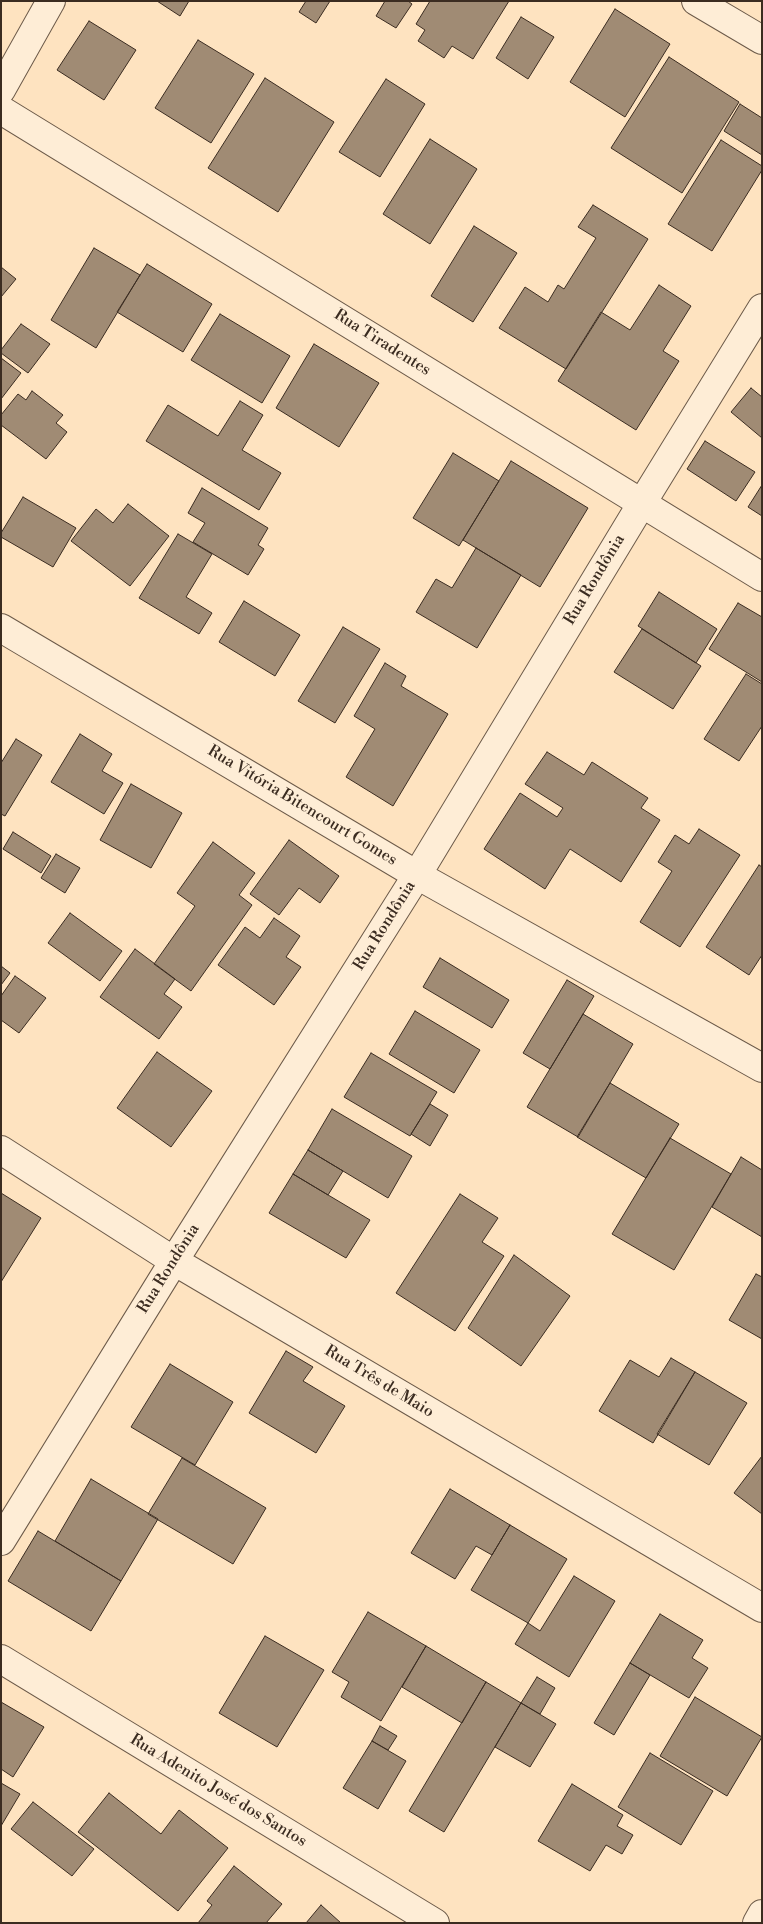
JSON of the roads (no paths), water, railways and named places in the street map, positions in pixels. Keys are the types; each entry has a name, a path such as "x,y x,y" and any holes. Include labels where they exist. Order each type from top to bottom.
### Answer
{"street":[{"path":"1,90 51,1"},
{"path":"696,1 762,40"},
{"name":"Rua Tiradentes","path":"1,110 762,577"},
{"name":"Rua Rondônia","path":"1,1541 174,1261 417,875 762,308"},
{"name":"Rua Vitória Bitencourt Gomes","path":"1,628 417,875 762,1068"},
{"name":"Rua Três de Maio","path":"1,1150 174,1261 762,1608"},
{"name":"Rua Adenito José dos Santos","path":"1,1659 435,1923"},
{"path":"757,1923 762,1914"}]}
